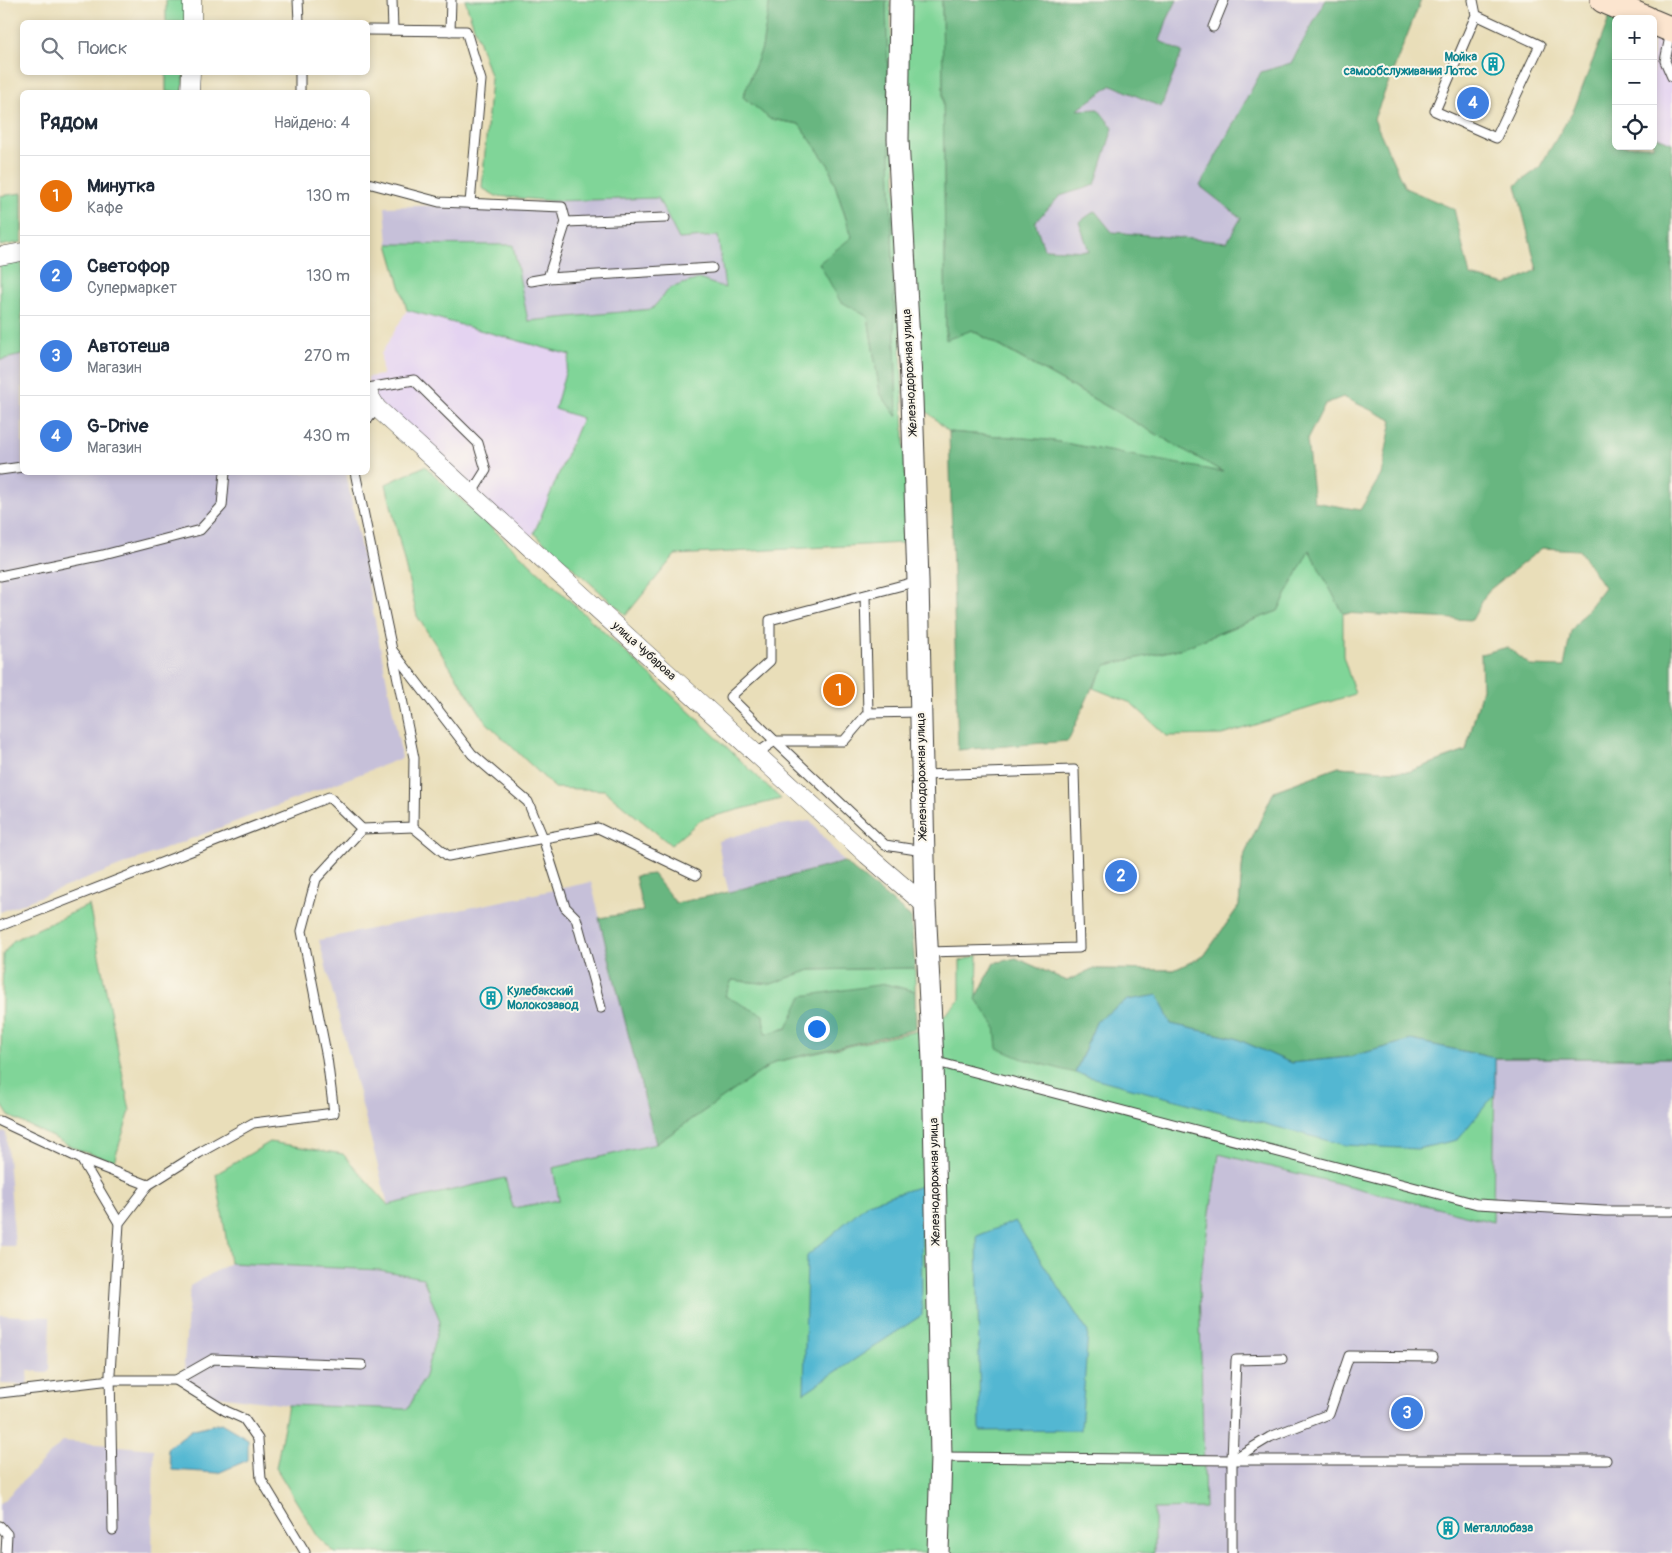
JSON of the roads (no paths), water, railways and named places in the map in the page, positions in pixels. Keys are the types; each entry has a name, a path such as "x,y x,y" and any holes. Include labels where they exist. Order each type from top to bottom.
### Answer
{"main road":[{"path":"1602,0 1638,15"},
{"path":"1657,23 1672,29"}],"street":[{"path":"192,0 192,20"},
{"name":"Железнодорожная улица","path":"900,0 898,139 912,398 925,905 932,1061 940,1457 938,1553"},
{"path":"190,90 191,75"},
{"path":"0,256 20,252"},
{"name":"улица Чубарова","path":"371,407 471,494 867,855 925,905"}],"lane":[{"path":"298,0 299,20"},
{"path":"392,0 393,30"},
{"path":"450,31 451,0"},
{"path":"1212,26 1224,0"},
{"path":"1473,0 1476,15 1435,111 1496,138 1540,45 1476,15"},
{"path":"1672,29 1665,60 1672,77"},
{"path":"370,30 466,31 481,80 470,203"},
{"path":"300,75 300,90"},
{"path":"370,184 439,202 562,207 566,222 548,278"},
{"path":"566,222 665,218"},
{"path":"531,281 548,278 712,268"},
{"path":"370,388 414,380 478,443 486,470 471,494"},
{"path":"0,470 20,467"},
{"path":"0,576 103,555 200,530 222,506 225,475"},
{"path":"357,475 414,758 413,828"},
{"path":"918,581 770,620 770,661 730,697 885,845 924,851"},
{"path":"757,753 775,741 844,741 868,713 865,595"},
{"path":"392,650 472,754 528,802 543,838 565,907 576,918 601,1008"},
{"path":"868,713 921,712"},
{"path":"922,775 1074,770 1079,948 927,952"},
{"path":"0,926 329,797 362,829 413,828 448,856 598,828 696,875"},
{"path":"113,1530 110,1380 119,1223 148,1185 199,1153 253,1123 334,1113 327,1058 302,931 316,878 362,829"},
{"path":"932,1061 1477,1204 1605,1211 1672,1211"},
{"path":"0,1121 80,1159 148,1185"},
{"path":"80,1159 119,1223"},
{"path":"1232,1460 1270,1437 1329,1414 1349,1356 1433,1357"},
{"path":"0,1394 110,1380 176,1380 213,1359 362,1365"},
{"path":"1232,1553 1232,1460 1236,1360 1282,1359"},
{"path":"176,1380 226,1412 244,1419 258,1439 261,1479 305,1552"},
{"path":"940,1457 1232,1460 1606,1460"},
{"path":"0,1526 6,1534 6,1553"}],"water":[{"path":"1158,995 1171,1024 1235,1038 1291,1063 1349,1057 1411,1040 1495,1058 1495,1094 1457,1140 1417,1149 1344,1145 1075,1073 1097,1020 1128,1000"},
{"path":"921,1186 922,1315 804,1393 807,1256 868,1203"},
{"path":"1015,1221 1088,1332 1081,1430 980,1431 977,1236"},
{"path":"221,1423 248,1439 248,1460 218,1473 172,1470 167,1448 193,1429"}],"place":[{"name":"Мойка самообслуживания Лотос","path":"1493,64"},
{"name":"G-Drive","path":"1473,103"},
{"name":"Минутка","path":"839,690"},
{"name":"Светофор","path":"1121,876"},
{"name":"Кулебакский Молокозавод","path":"491,998"},
{"name":"Автотеша","path":"1407,1413"},
{"name":"Металлобаза","path":"1448,1528"}]}
